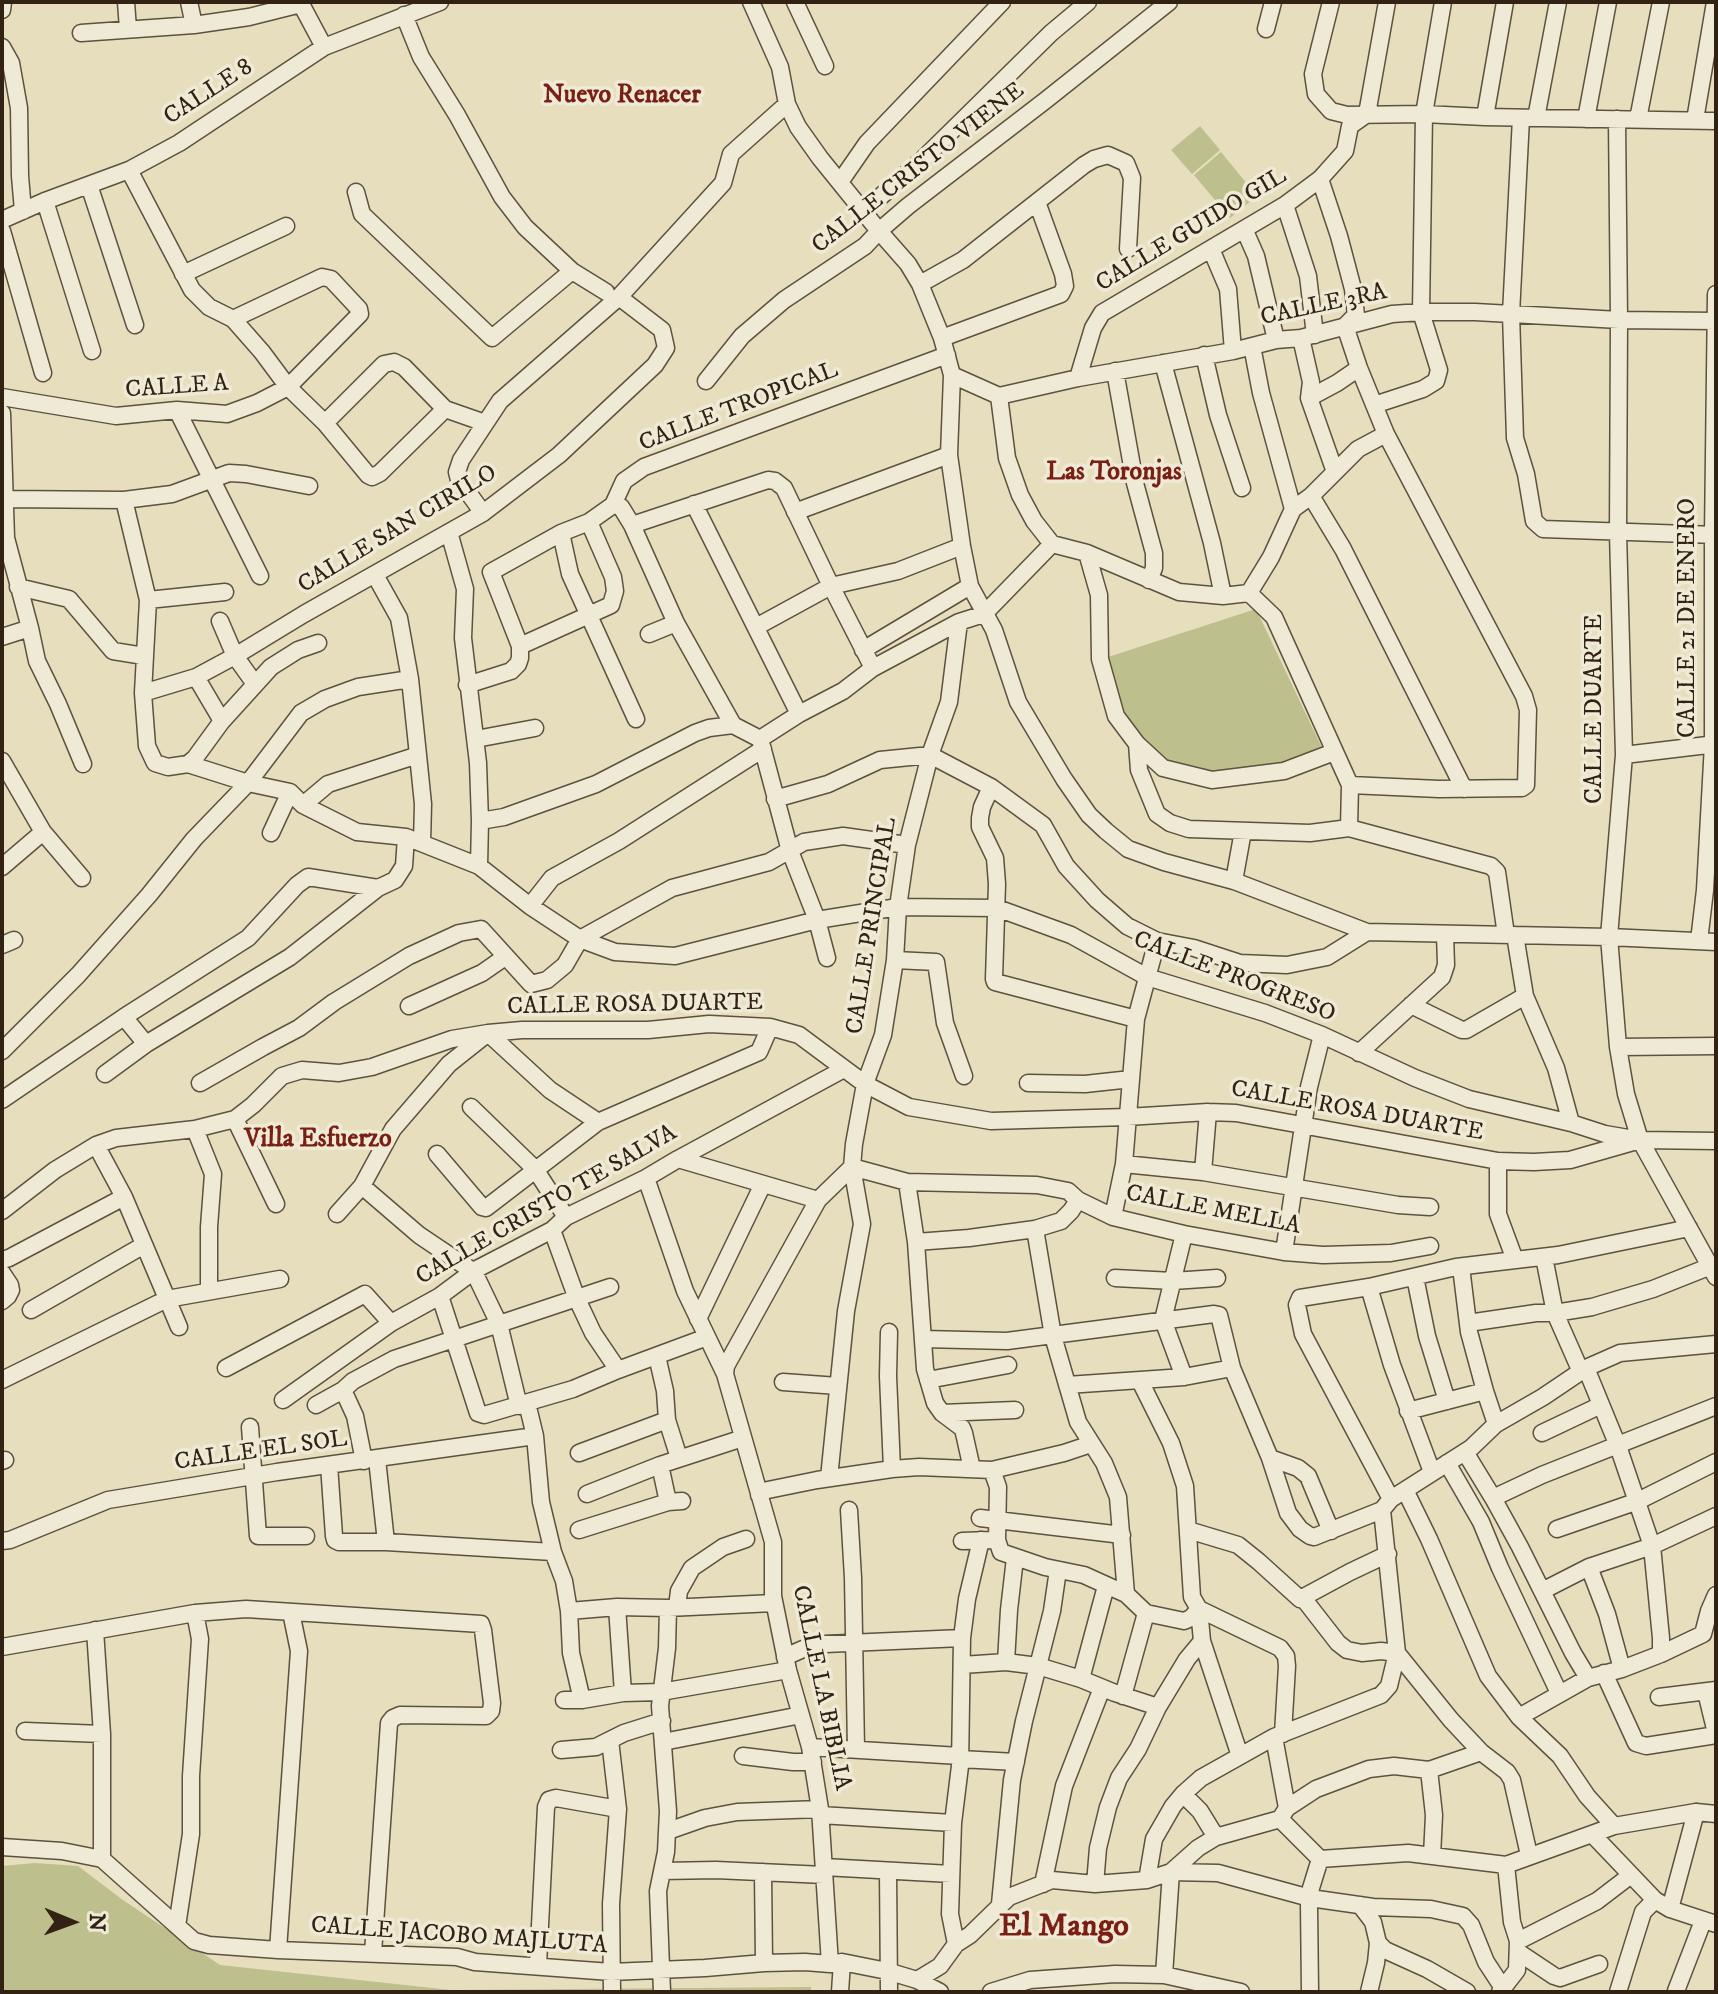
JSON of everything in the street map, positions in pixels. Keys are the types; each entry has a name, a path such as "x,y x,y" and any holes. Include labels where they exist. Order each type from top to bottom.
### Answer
{"street":[{"path":"2,10 3,2"},
{"path":"126,2 128,29"},
{"path":"189,2 194,25"},
{"name":"CALLE 8","path":"2,220 129,170 179,143 324,47 440,2"},
{"path":"751,2 780,67 787,104 798,127 863,212 908,264 920,284 942,338 952,375 949,455 970,586 994,630 1018,702 1089,815 1128,849 1234,881 1367,932 1708,942"},
{"path":"795,2 825,66"},
{"path":"840,182 867,143 1002,2"},
{"path":"863,212 921,161 1051,33 1088,2"},
{"path":"1266,29 1273,2"},
{"path":"1331,2 1313,74 1316,94 1331,111 1347,115 1716,121"},
{"name":"CALLE GUIDO GIL","path":"1078,378 1093,328 1102,313 1285,205 1320,179 1345,151 1350,126 1367,114 1387,2"},
{"path":"1374,405 1423,389 1436,381 1439,370 1421,312 1424,114 1443,2"},
{"path":"1485,117 1505,2"},
{"path":"1558,2 1528,118 1511,314 1515,438 1526,474 1534,521 1543,529 1714,535"},
{"path":"1586,119 1608,2"},
{"path":"1638,119 1661,2"},
{"path":"1695,120 1715,2"},
{"path":"81,33 194,25 249,17 301,3 324,47"},
{"name":"CALLE CRISTO VIENE","path":"706,381 742,336 784,300 865,246 908,206 1046,100 1158,5"},
{"path":"404,15 421,57 502,197 525,227 572,271 613,294"},
{"path":"2,47 11,63 19,108 23,211"},
{"path":"483,513 459,480 457,472 461,460 500,401 613,294 723,183 731,154 787,104"},
{"name":"CALLE DUARTE","path":"1617,119 1618,533 1624,755 1609,937 1618,1047 1626,1094 1640,1140 1714,1272"},
{"path":"920,284 963,260 1084,165 1108,155 1126,163 1132,178 1128,249"},
{"path":"129,170 192,290 209,307 233,319 288,387 325,423 365,473 372,477 380,473 445,409"},
{"path":"1320,179 1353,289 1356,315 1345,326 1359,368 1386,434 1524,696 1528,710 1526,785 1522,788 1350,785"},
{"path":"89,185 135,325"},
{"path":"356,192 362,214 492,338 572,271"},
{"path":"45,201 92,351"},
{"path":"942,338 1061,294 1065,286 1063,274 1037,202"},
{"path":"1285,205 1308,276 1309,398 1335,472"},
{"path":"183,274 286,226"},
{"path":"2,231 43,373"},
{"path":"1245,231 1256,256 1276,340"},
{"path":"1211,249 1228,289 1233,351"},
{"name":"CALLE A","path":"2,397 116,416 177,410 227,414 288,387 359,317 359,309 331,279 322,277 233,319"},
{"name":"CALLE SAN CIRILO","path":"143,693 196,677 235,656 483,513 559,455 655,365 666,348 662,330 613,294"},
{"name":"CALLE 21 DE ENERO","path":"1708,942 1705,890 1715,744 1716,294"},
{"name":"CALLE 3RA","path":"999,396 1276,340 1308,337 1392,314 1421,312 1716,321"},
{"path":"1252,346 1265,408 1293,509"},
{"name":"CALLE TROPICAL","path":"520,646 491,572 561,533 589,522 613,505 624,481 644,467 947,355"},
{"path":"1204,355 1218,415 1242,488"},
{"path":"325,423 384,364 394,362 404,367 445,409 485,423"},
{"path":"1163,363 1212,543 1223,596"},
{"path":"1309,398 1359,368"},
{"path":"1115,371 1135,483 1154,553 1154,568 1149,580"},
{"path":"952,375 999,396 1007,458 1020,495 1034,521 1052,544 1087,553 1179,592 1223,596 1249,593"},
{"path":"177,410 260,576"},
{"path":"2,413 4,539 37,661 83,764"},
{"path":"1249,593 1271,557 1293,509 1311,496 1358,449 1386,434"},
{"path":"795,512 949,455"},
{"path":"5,499 124,500 172,494 229,473 309,486"},
{"path":"632,525 768,480 775,481 784,488 873,668"},
{"path":"1311,496 1343,549 1464,789"},
{"path":"124,500 148,600 143,693 147,746 155,763 168,767 188,764 248,783 290,792 271,833"},
{"path":"694,504 799,714"},
{"path":"613,505 621,507 632,525 676,623 733,725 761,744 790,851 817,920 827,958"},
{"path":"467,685 511,671 518,664 520,646 611,605 615,591 613,577 589,522"},
{"path":"449,532 465,589 463,638 476,739 479,866"},
{"path":"561,533 570,574 636,719"},
{"path":"530,906 552,878 619,841 761,744 799,714 843,691 873,668 959,622 984,614 1052,544"},
{"path":"756,627 831,586 898,571 962,546"},
{"path":"1087,553 1099,595 1100,659 1116,716 1137,744 1163,768 1212,780 1284,771 1334,752"},
{"path":"375,575 399,618 410,679 423,804 422,843"},
{"path":"863,650 970,586"},
{"path":"18,587 69,599 113,651 144,656"},
{"path":"148,600 225,592"},
{"path":"1249,593 1274,617 1350,785 1349,828"},
{"path":"220,621 235,656 255,684"},
{"name":"CALLE PRINCIPAL","path":"829,1478 846,1311 862,1224 852,1167 854,1144 865,1084 883,1035 895,960 898,907 907,845 930,755 949,702 959,622"},
{"path":"649,634 676,623"},
{"path":"2,637 30,628"},
{"path":"188,764 271,667 298,650 318,643"},
{"path":"196,677 222,721"},
{"path":"2,1051 78,975 149,895 194,839 248,783 301,713 325,699 358,687 410,679"},
{"path":"480,821 504,817 596,784 695,733 733,725"},
{"path":"476,739 535,728"},
{"path":"1137,744 1139,770 1157,814 1170,823 1189,829 1310,833 1349,828 1491,866 1497,872 1525,996 1556,1068 1571,1123"},
{"path":"1624,755 1715,744"},
{"path":"303,805 328,784 418,755"},
{"path":"775,799 828,784 880,760 930,755 991,787 1043,825 1066,866 1097,900 1127,926 1157,941 1194,948 1240,963 1287,965 1327,957 1367,932"},
{"path":"2,761 43,832 82,878"},
{"path":"991,787 982,807 980,827 995,858 995,982 1136,1019"},
{"name":"CALLE PROGRESO","path":"290,792 303,805 357,832 406,837 479,866 530,906 580,939 615,952 675,956 817,920 898,907 997,908 1071,935 1147,977 1265,1013 1469,1099 1640,1140"},
{"path":"1234,881 1243,831"},
{"path":"2,867 43,832"},
{"path":"200,1083 299,1028 334,1002 409,956 459,933 481,929 531,984 547,980 565,965 580,939 672,888 769,862 804,842 843,836 907,845"},
{"path":"105,1074 146,1044 290,957 378,888 395,880 404,866 406,837"},
{"path":"2,1100 248,938 308,877 378,888"},
{"path":"1359,1053 1442,977 1446,965 1445,934"},
{"path":"1113,1217 1124,1164 1136,1019 1157,941"},
{"path":"409,1006 482,973 505,957"},
{"path":"895,960 936,962 945,1023 964,1076"},
{"path":"1411,1005 1466,1030 1525,996"},
{"path":"124,1017 146,1044"},
{"name":"CALLE ROSA DUARTE","path":"4,1205 96,1145 116,1138 195,1129 235,1119 282,1076 302,1070 339,1073 372,1067 452,1039 522,1030 648,1030 709,1024 770,1027 799,1035 865,1084 909,1107 991,1121 1236,1113 1498,1161 1534,1162 1570,1160 1640,1140 1716,1141"},
{"path":"437,1154 486,1208 598,1122 759,1052 770,1027"},
{"path":"337,1214 362,1186 393,1129 449,1064 488,1033 550,1090 598,1122"},
{"path":"1284,1252 1302,1126 1322,1035"},
{"path":"1618,1047 1716,1046"},
{"name":"CALLE CRISTO TE SALVA","path":"283,1400 391,1323 440,1296 474,1272 552,1230 566,1217 646,1178 844,1069"},
{"path":"1028,1083 1085,1084 1131,1079"},
{"path":"471,1107 535,1169 566,1217"},
{"path":"1203,1172 1208,1112"},
{"path":"235,1119 276,1204"},
{"path":"195,1129 213,1174 209,1290"},
{"path":"96,1145 124,1197 179,1327"},
{"path":"678,1159 818,1200"},
{"path":"1498,1161 1498,1214 1515,1260"},
{"path":"1124,1164 1203,1172 1398,1205 1430,1207"},
{"path":"725,1374 726,1366 818,1200 852,1167"},
{"name":"CALLE MELLA","path":"852,1167 907,1182 1037,1185 1068,1191 1078,1200 1113,1217 1184,1234 1284,1252 1378,1254 1430,1246"},
{"name":"CALLE LA BIBLIA","path":"646,1178 685,1291 725,1374 773,1542 774,1603 812,1754 840,1992"},
{"path":"907,1182 916,1242 925,1369 935,1403 942,1413 962,1428 972,1469"},
{"path":"698,1319 763,1184"},
{"path":"362,1186 419,1235 474,1272 499,1324 535,1436 541,1502 553,1552 564,1581 571,1653 582,1700"},
{"path":"2,1260 124,1197"},
{"path":"916,1242 1035,1229 1061,1221 1078,1200"},
{"path":"1035,1229 1053,1336 1078,1422 1104,1463 1118,1497 1126,1594"},
{"path":"552,1230 593,1333 618,1370"},
{"path":"1184,1234 1163,1320 1184,1377"},
{"path":"1614,1826 1587,1796 1560,1756 1519,1717 1488,1676 1429,1539 1393,1500 1303,1334 1297,1305 1300,1298 1461,1267 1694,1235 1716,1242"},
{"path":"31,1310 144,1245"},
{"path":"1544,1257 1555,1313 1601,1405 1652,1546 1661,1654"},
{"path":"1461,1267 1468,1323 1496,1424"},
{"path":"1468,1323 1555,1313 1607,1303 1714,1272"},
{"path":"2,1273 11,1290 2,1301"},
{"path":"1415,1277 1427,1336 1447,1401"},
{"path":"1115,1278 1173,1281 1217,1278"},
{"path":"2,1380 167,1299 280,1279"},
{"path":"316,1405 394,1359 610,1287"},
{"path":"1369,1287 1392,1365 1432,1472"},
{"path":"226,1368 365,1294 391,1323"},
{"path":"440,1296 478,1413 484,1415 573,1389 707,1337"},
{"path":"923,1339 1007,1341 1219,1315 1232,1368 1270,1458 1288,1513 1300,1529 1312,1537 1331,1531 1393,1500 1465,1452 1496,1424 1583,1370 1620,1353 1716,1344"},
{"path":"889,1332 892,1469"},
{"path":"657,1356 665,1391 667,1420 679,1458"},
{"path":"928,1380 1008,1365"},
{"path":"1067,1385 1184,1377 1232,1368"},
{"path":"1140,1381 1171,1443 1185,1486 1192,1597 1199,1609 1202,1641 1240,1756"},
{"path":"783,1382 838,1386"},
{"path":"343,1390 371,1460 386,1542"},
{"path":"1408,1411 1485,1391"},
{"path":"1542,1433 1601,1405"},
{"path":"1493,1498 1542,1475 1716,1406"},
{"path":"942,1413 1015,1410"},
{"path":"579,1453 667,1420"},
{"path":"250,1427 258,1536 306,1536"},
{"name":"CALLE EL SOL","path":"2,1541 108,1500 535,1436"},
{"path":"587,1494 679,1458 743,1438"},
{"path":"759,1495 763,1491 829,1478 892,1469 992,1470 1091,1444"},
{"path":"1465,1452 1493,1498 1573,1653 1596,1675 1636,1743 1646,1746 1716,1734 1711,1691 1659,1697"},
{"path":"1270,1458 1298,1468 1308,1476 1331,1531"},
{"path":"1557,1529 1638,1501 1716,1462"},
{"path":"1447,1463 1481,1522 1559,1693"},
{"path":"329,1465 334,1536 339,1542 553,1552"},
{"path":"579,1530 675,1501 660,1465"},
{"path":"956,1944 950,1914 953,1823 960,1758 962,1638 967,1599 997,1521 998,1487 992,1470"},
{"path":"1147,1880 1154,1839 1173,1806 1201,1778 1278,1735 1381,1695 1389,1686 1397,1653 1388,1554 1393,1500"},
{"path":"849,1510 856,1749"},
{"path":"1542,1591 1589,1567 1652,1546 1716,1516"},
{"path":"980,1518 1122,1535"},
{"path":"1188,1530 1238,1545 1297,1598 1303,1598 1388,1554"},
{"path":"662,1992 658,1891 668,1831 661,1692 673,1608 692,1568 723,1547 746,1539"},
{"path":"962,1541 989,1540 1001,1552 1015,1558 1084,1575 1126,1594 1146,1613 1184,1621 1199,1609"},
{"path":"1006,1662 1015,1558"},
{"path":"1589,1567 1607,1614 1622,1669"},
{"path":"1000,1904 1012,1780 1052,1611 1058,1570"},
{"path":"1081,1679 1106,1586"},
{"path":"1519,1717 1596,1675 1622,1669 1703,1634 1716,1595"},
{"path":"1303,1598 1347,1650 1397,1653 1451,1720 1481,1752 1507,1772 1512,1780 1529,1855"},
{"path":"569,1611 774,1603"},
{"path":"617,1607 623,1693"},
{"path":"2,1647 195,1613 246,1609 481,1624 491,1711 486,1716 400,1715 389,1723 373,1953"},
{"path":"1199,1609 1280,1648 1286,1656 1278,1735 1283,1814 1320,1859"},
{"path":"278,1950 299,1651 291,1612"},
{"path":"177,1926 191,1834 191,1776 200,1639 195,1613"},
{"path":"1123,1696 1146,1613"},
{"path":"2,1847 62,1851 102,1859 102,1734 95,1630"},
{"path":"564,1700 661,1692 787,1663 803,1649 825,1644 962,1638"},
{"path":"1095,1884 1098,1848 1119,1778 1187,1659 1202,1641"},
{"path":"962,1665 1006,1662 1038,1666 1158,1707"},
{"path":"1043,1884 1064,1786 1102,1688"},
{"path":"663,1742 801,1715"},
{"path":"561,1750 596,1747 662,1721"},
{"path":"25,1731 102,1734"},
{"path":"610,1740 618,1809 611,1904 612,1992"},
{"path":"743,1756 793,1762 812,1754 856,1749 1016,1762"},
{"path":"1164,1975 1171,1872 1198,1848 1216,1837 1283,1814 1316,1789 1369,1769 1394,1766 1429,1770 1481,1752"},
{"path":"1429,1770 1434,1815 1432,1856"},
{"path":"1183,1794 1200,1811 1216,1837"},
{"path":"538,1965 546,1807 549,1800 556,1798 618,1809"},
{"path":"668,1831 705,1818 737,1812 820,1812 953,1823"},
{"path":"1670,1909 1696,1812"},
{"path":"1320,1859 1408,1853 1506,1865 1614,1826 1696,1812 1716,1814"},
{"path":"1592,1834 1655,1900 1670,1909 1709,1922 1676,1991"},
{"name":"CALLE JACOBO MAJLUTA","path":"102,1859 194,1941 209,1945 457,1957 475,1962 611,1972 764,1963 836,1963 887,1971 917,1980 940,1992"},
{"path":"1310,1992 1310,1898 1320,1859"},
{"path":"917,1980 940,1966 956,1944 970,1935 1009,1897 1052,1880 1095,1884 1147,1880 1171,1872 1218,1873 1310,1898 1360,1905 1431,1909 1463,1916 1471,1925 1502,1990 1517,1970 1518,1947 1506,1865"},
{"path":"662,1871 951,1874"},
{"path":"888,1871 889,1992"},
{"path":"763,1872 764,1963"},
{"path":"1518,1947 1597,1901 1631,1875"},
{"path":"1618,1992 1643,1912 1655,1900"},
{"path":"1360,1905 1373,1922 1378,1943 1369,1992"},
{"path":"1378,1943 1385,1950 1467,1992"},
{"path":"1518,1947 1560,1978 1599,1964"},
{"path":"991,1992 1030,1980 1115,1974 1164,1975 1241,1992"}],"green space":[{"path":"1200,126 1220,150 1192,174 1171,150"},
{"path":"1221,152 1257,196 1230,218 1194,175"},
{"path":"1256,609 1324,752 1280,765 1215,775 1166,762 1123,722 1105,658"},
{"path":"35,1863 78,1866 220,1965 451,1990 811,1987 811,1992 2,1992 2,1866"}],"district":[{"name":"Nuevo Renacer","path":"622,97"},
{"name":"Las Toronjas","path":"1114,474"},
{"name":"Villa Esfuerzo","path":"318,1141"},
{"name":"El Mango","path":"1064,1928"}]}
